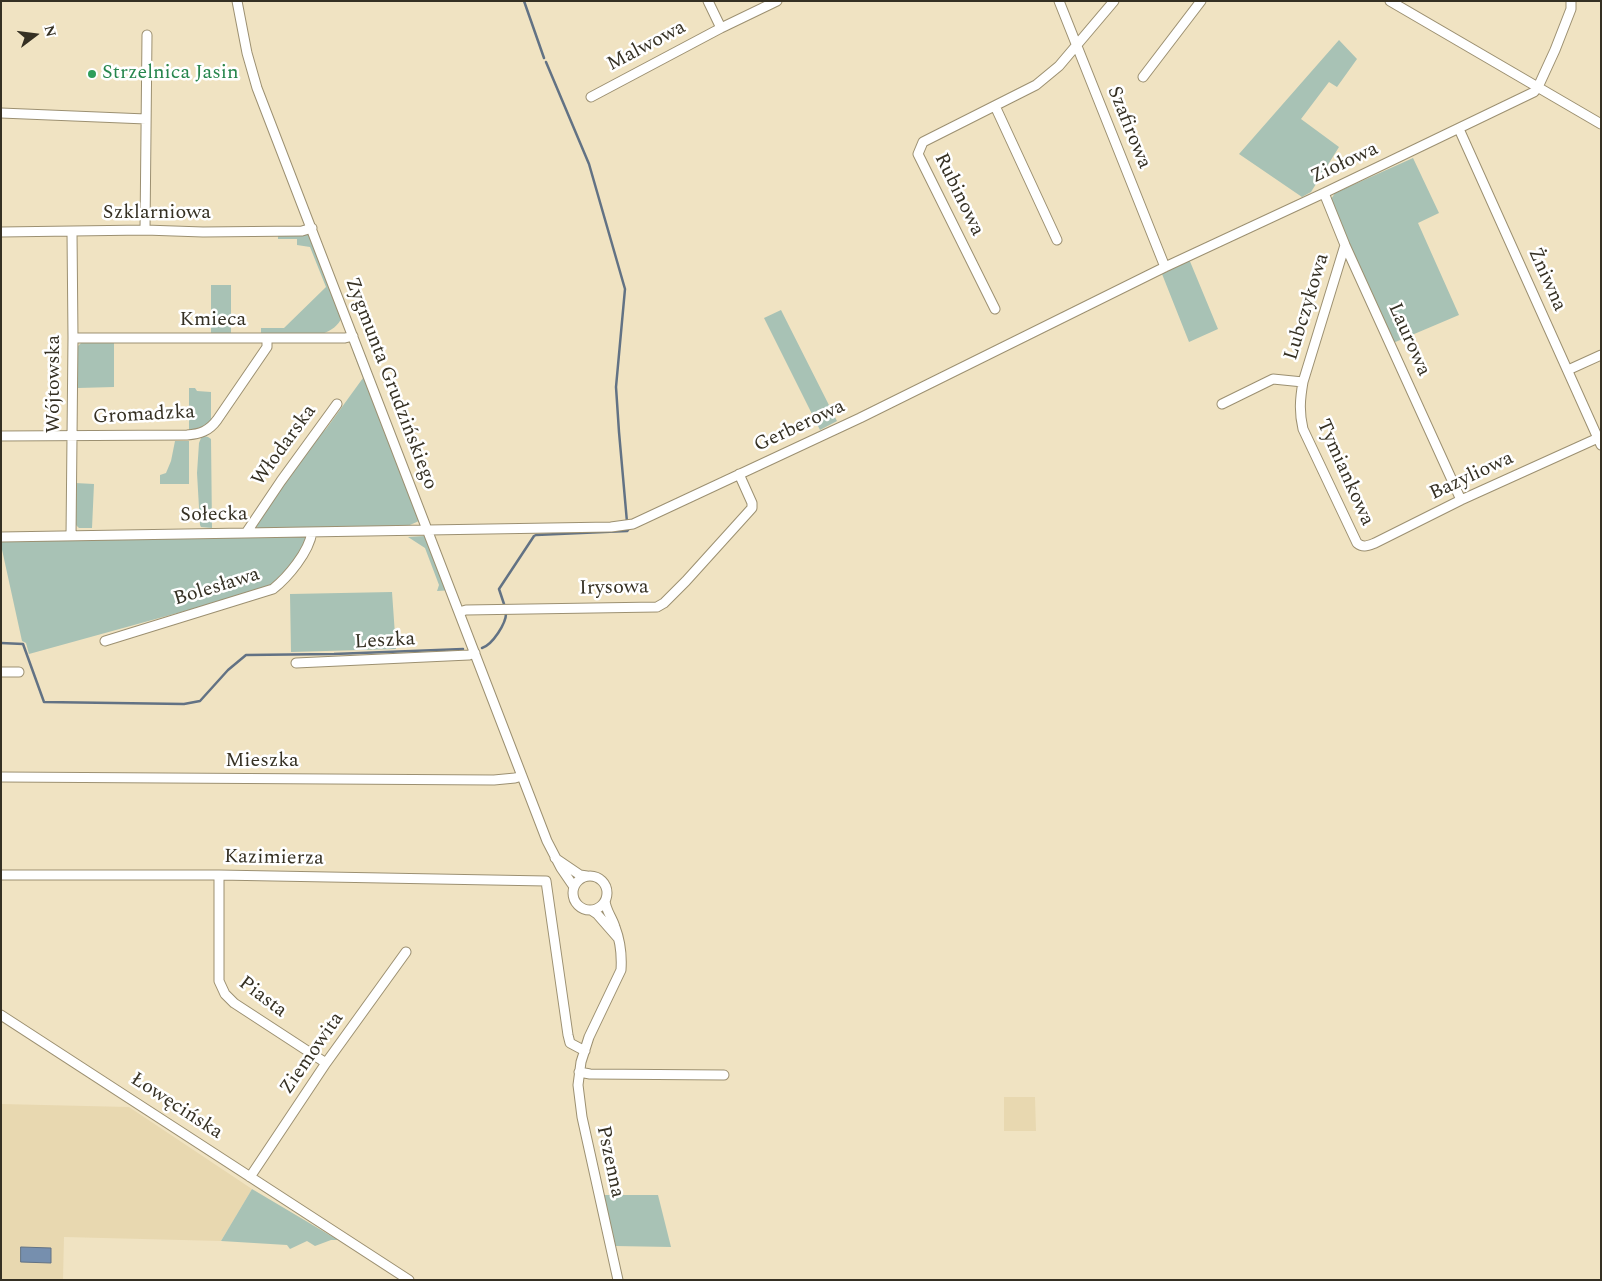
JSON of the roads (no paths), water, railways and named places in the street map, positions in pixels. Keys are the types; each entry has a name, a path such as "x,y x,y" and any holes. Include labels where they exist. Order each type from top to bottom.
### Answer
{"street":[{"name":"Zygmunta Grudzińskiego","path":"237,1 257,88 522,776"},
{"path":"708,1 721,28"},
{"name":"Malwowa","path":"591,97 721,28 778,1"},
{"name":"Szafirowa","path":"1059,1 1164,267"},
{"name":"Rubinowa","path":"995,309 918,154 923,142 1036,85 1058,66 1114,1"},
{"path":"1143,77 1201,1"},
{"path":"1390,1 1601,124"},
{"path":"1538,88 1571,9 1571,1"},
{"path":"145,230 146,35"},
{"name":"Ziołowa","path":"1164,267 1324,193 1534,92 1538,88"},
{"path":"995,106 1057,240"},
{"path":"1,113 146,119"},
{"name":"Żniwna","path":"1459,128 1599,442"},
{"name":"Laurowa","path":"1324,193 1345,245 1461,500"},
{"name":"Szklarniowa","path":"1,232 145,230 203,232 302,231 312,228"},
{"name":"Wójtowska","path":"71,536 72,232"},
{"name":"Lubczykowa","path":"1222,404 1273,380 1303,382 1345,245"},
{"name":"Gerberowa","path":"427,530 623,526 651,517 930,384 1164,267"},
{"name":"Kmieca","path":"73,338 267,339 345,338 353,336"},
{"name":"Gromadzka","path":"1,436 186,435 207,430 218,420 267,347 267,339"},
{"path":"1568,370 1601,355"},
{"name":"Tymiankowa","path":"1303,382 1300,408 1303,429 1357,543 1361,546"},
{"name":"Włodarska","path":"246,533 337,404"},
{"name":"Bazyliowa","path":"1361,546 1375,543 1461,500 1599,442"},
{"name":"Irysowa","path":"459,612 513,608 657,607 664,603 686,581 752,508 752,503 739,474"},
{"name":"Sołecka","path":"1,537 427,530"},
{"name":"Bolesława","path":"105,641 273,589 287,575 308,548 312,532"},
{"name":"Leszka","path":"296,663 475,654"},
{"path":"1,672 19,672"},
{"path":"522,776 547,841 555,858 574,887"},
{"name":"Mieszka","path":"1,778 494,780 522,776"},
{"name":"Pszenna","path":"555,858 580,875 596,877 604,883 607,892 606,908 615,925 622,960 621,970 613,989 589,1037 579,1072 579,1098 582,1117 618,1280"},
{"name":"Kazimierza","path":"1,875 546,881 568,1035 570,1043 584,1051"},
{"name":"Piasta","path":"219,876 220,981 225,994 234,1003 326,1063"},
{"path":"587,876 579,880 574,887 573,896 576,903 597,914 618,938"},
{"path":"591,910 599,907 605,901"},
{"name":"Ziemowita","path":"250,1177 326,1063 406,952"},
{"name":"Łowęcińska","path":"1,1015 409,1280"},
{"path":"579,1072 590,1074 724,1075"}],"water":[{"path":"21,1247 51,1248 51,1263 21,1262"}],"waterway":[{"path":"524,1 544,58"},
{"path":"546,62 589,164 625,289 616,387 627,522"},
{"path":"504,604 499,589 534,536 628,530"},
{"path":"482,648 490,643 498,633 506,617 506,612"},
{"path":"1,643 23,644 44,702 184,704 200,701 228,670 246,655 463,649"}],"place":[{"name":"Strzelnica Jasin","path":"92,74"}]}
